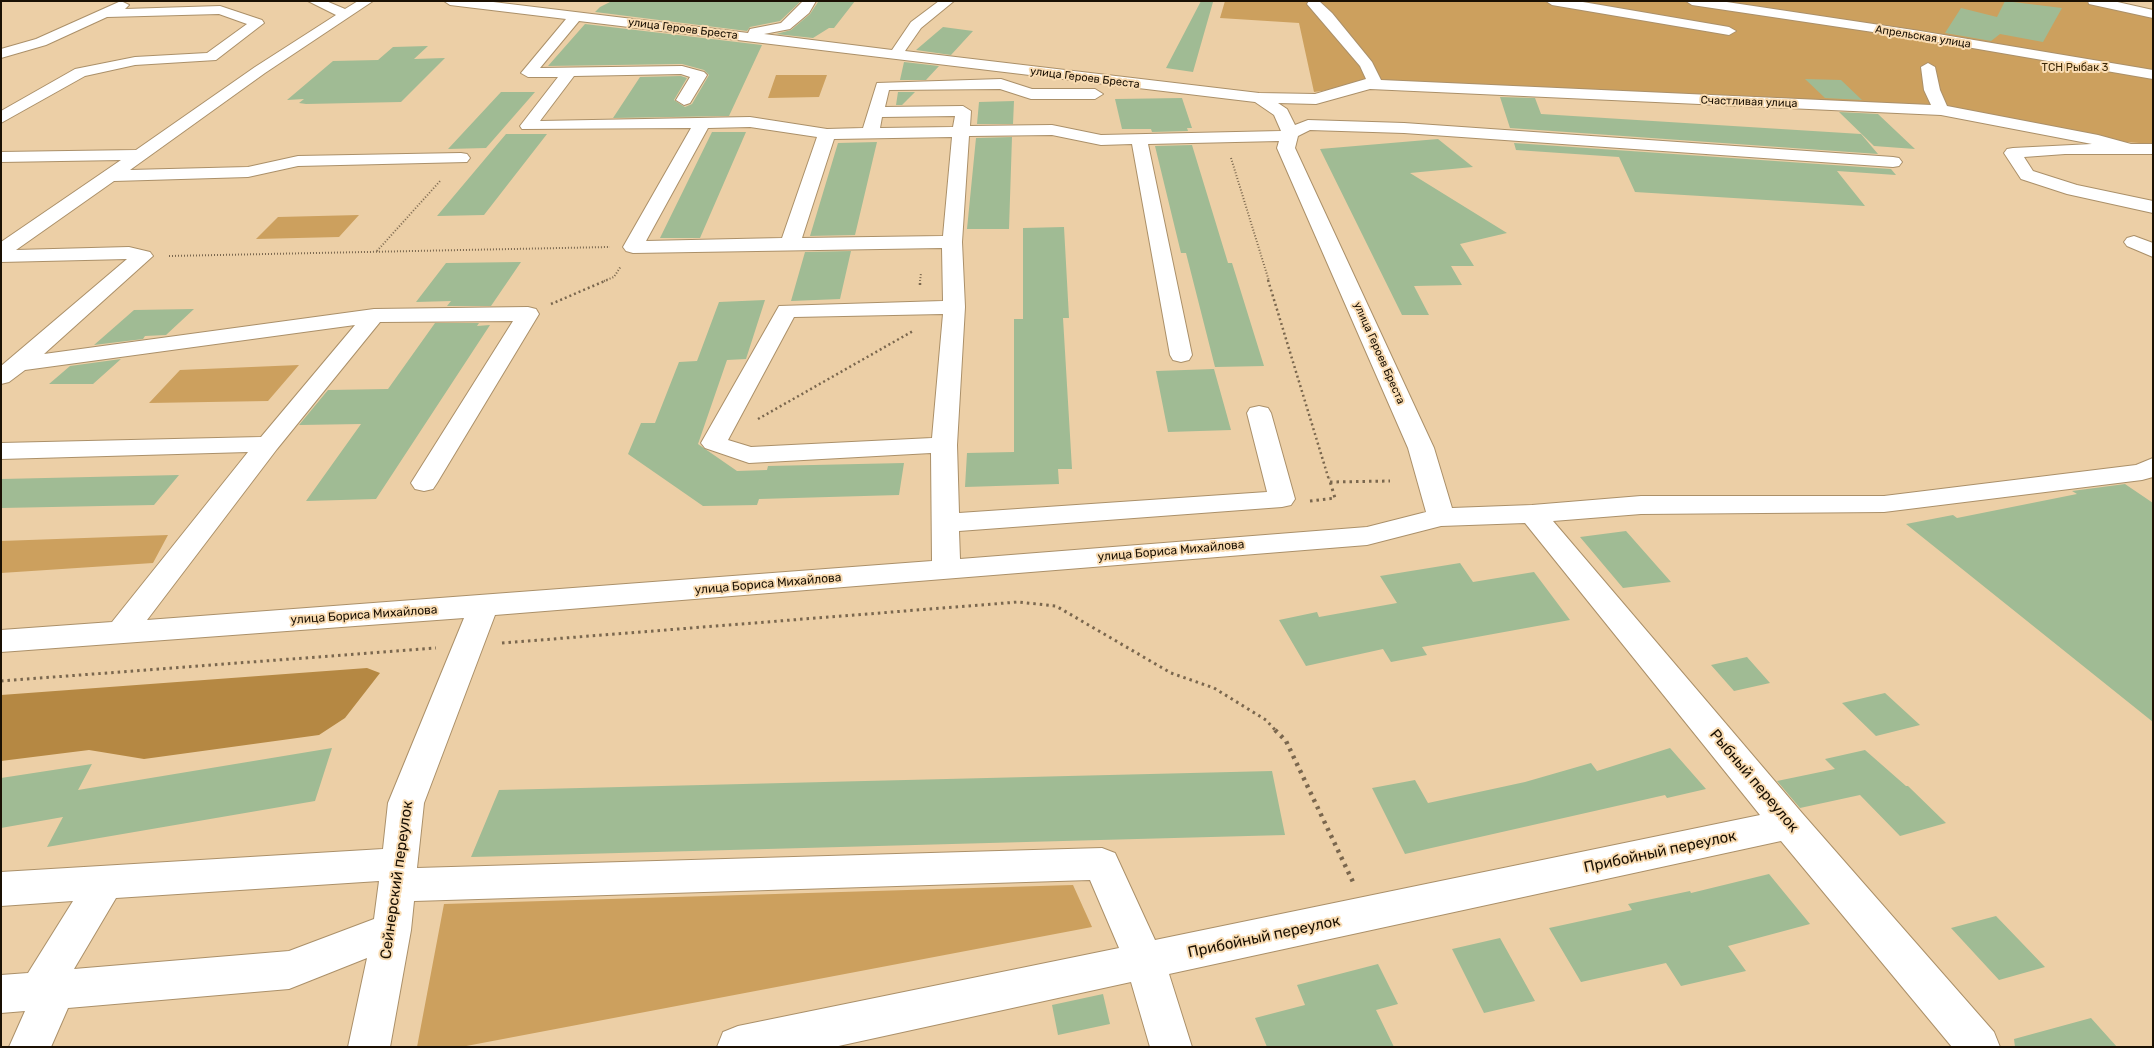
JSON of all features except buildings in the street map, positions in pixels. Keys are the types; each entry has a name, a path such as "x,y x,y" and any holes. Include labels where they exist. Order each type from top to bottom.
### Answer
{"street":[{"path":"1,54 42,42 129,1"},
{"path":"314,1 344,14"},
{"path":"1,251 112,176 260,70 344,14 367,1"},
{"name":"улица Героев Бреста","path":"450,1 1259,98 1281,112 1296,131 1286,148 1421,448 1441,517"},
{"path":"739,36 785,26 804,10 810,1"},
{"path":"896,54 916,25 948,1"},
{"path":"1296,131 1365,84 1374,81 1367,66 1327,16 1313,3 1299,1"},
{"path":"1552,1 1729,31"},
{"name":"Апрельская улица","path":"1692,1 1920,35 2153,75"},
{"path":"2094,1 2153,14"},
{"path":"1,118 80,72 135,61 211,57 257,23 220,10 106,13"},
{"path":"576,16 528,73 682,70 699,75 684,100"},
{"path":"1928,67 1932,90 1942,110"},
{"path":"570,72 528,126 750,122 827,134 1052,130 1101,140 1404,128 1893,162"},
{"path":"870,134 882,86 1001,84 1032,94 1119,94 1132,92 1142,84"},
{"name":"Счастливая улица","path":"1259,98 1316,99 1365,84 1942,110 2088,138 2130,149"},
{"path":"876,112 963,111 952,242 954,306 944,445 946,569"},
{"path":"633,247 702,123"},
{"path":"790,244 827,134"},
{"path":"1139,139 1181,355"},
{"path":"2153,149 2065,149 2013,153 2028,175 2073,190 2153,207"},
{"path":"1,157 140,155"},
{"path":"112,176 248,172 298,160 461,158"},
{"path":"633,247 952,242"},
{"path":"2134,242 2153,251"},
{"path":"1,256 129,253 143,256"},
{"path":"10,370 143,256"},
{"path":"944,445 749,455 714,443 787,311 954,306"},
{"path":"10,370 374,316 528,314"},
{"path":"424,483 528,314"},
{"path":"119,634 268,444 374,316"},
{"path":"945,523 1282,499 1259,413"},
{"path":"1,451 268,444"},
{"name":"улица Бориса Михайлова","path":"1,641 119,634 484,606 1368,536 1441,517 1532,514 1642,505 1884,504 2142,472 2153,466"},
{"name":"Рыбный переулок","path":"1532,514 1789,824 1978,1047"},
{"name":"Сейнерский переулок","path":"369,1047 392,930 406,803 484,606"},
{"name":"Прибойный переулок","path":"738,1047 1368,915 1789,824"},
{"path":"1,889 105,883 398,875 1102,864 1146,962 1171,1047"},
{"path":"30,1047 32,992 105,883"},
{"path":"32,992 288,970 392,930"}],"path":[{"path":"1224,136 1335,498 1306,501"},
{"path":"377,252 461,158"},
{"path":"143,256 633,247"},
{"path":"528,314 614,277 633,247"},
{"path":"714,443 913,333 921,273"},
{"path":"1330,482 1390,481"},
{"path":"1,681 1018,602 1056,606 1172,673 1214,688 1266,720 1286,740 1368,915"}],"green space":[{"name":"ТСН Рыбак 3","path":"1225,1 2082,1 2153,17 2153,144 2098,140 1951,114 1384,83 1314,92 1299,23 1220,18"},
{"path":"776,75 827,75 819,97 768,98"},
{"path":"359,215 339,237 256,239 278,217"},
{"path":"299,365 268,401 149,403 180,370"},
{"path":"168,535 153,563 1,573 1,541"},
{"path":"1073,885 1092,927 461,1047 417,1047 444,904"}],"shaded area":[{"path":"367,668 380,673 345,718 319,735 144,759 89,750 1,761 1,695"}]}
